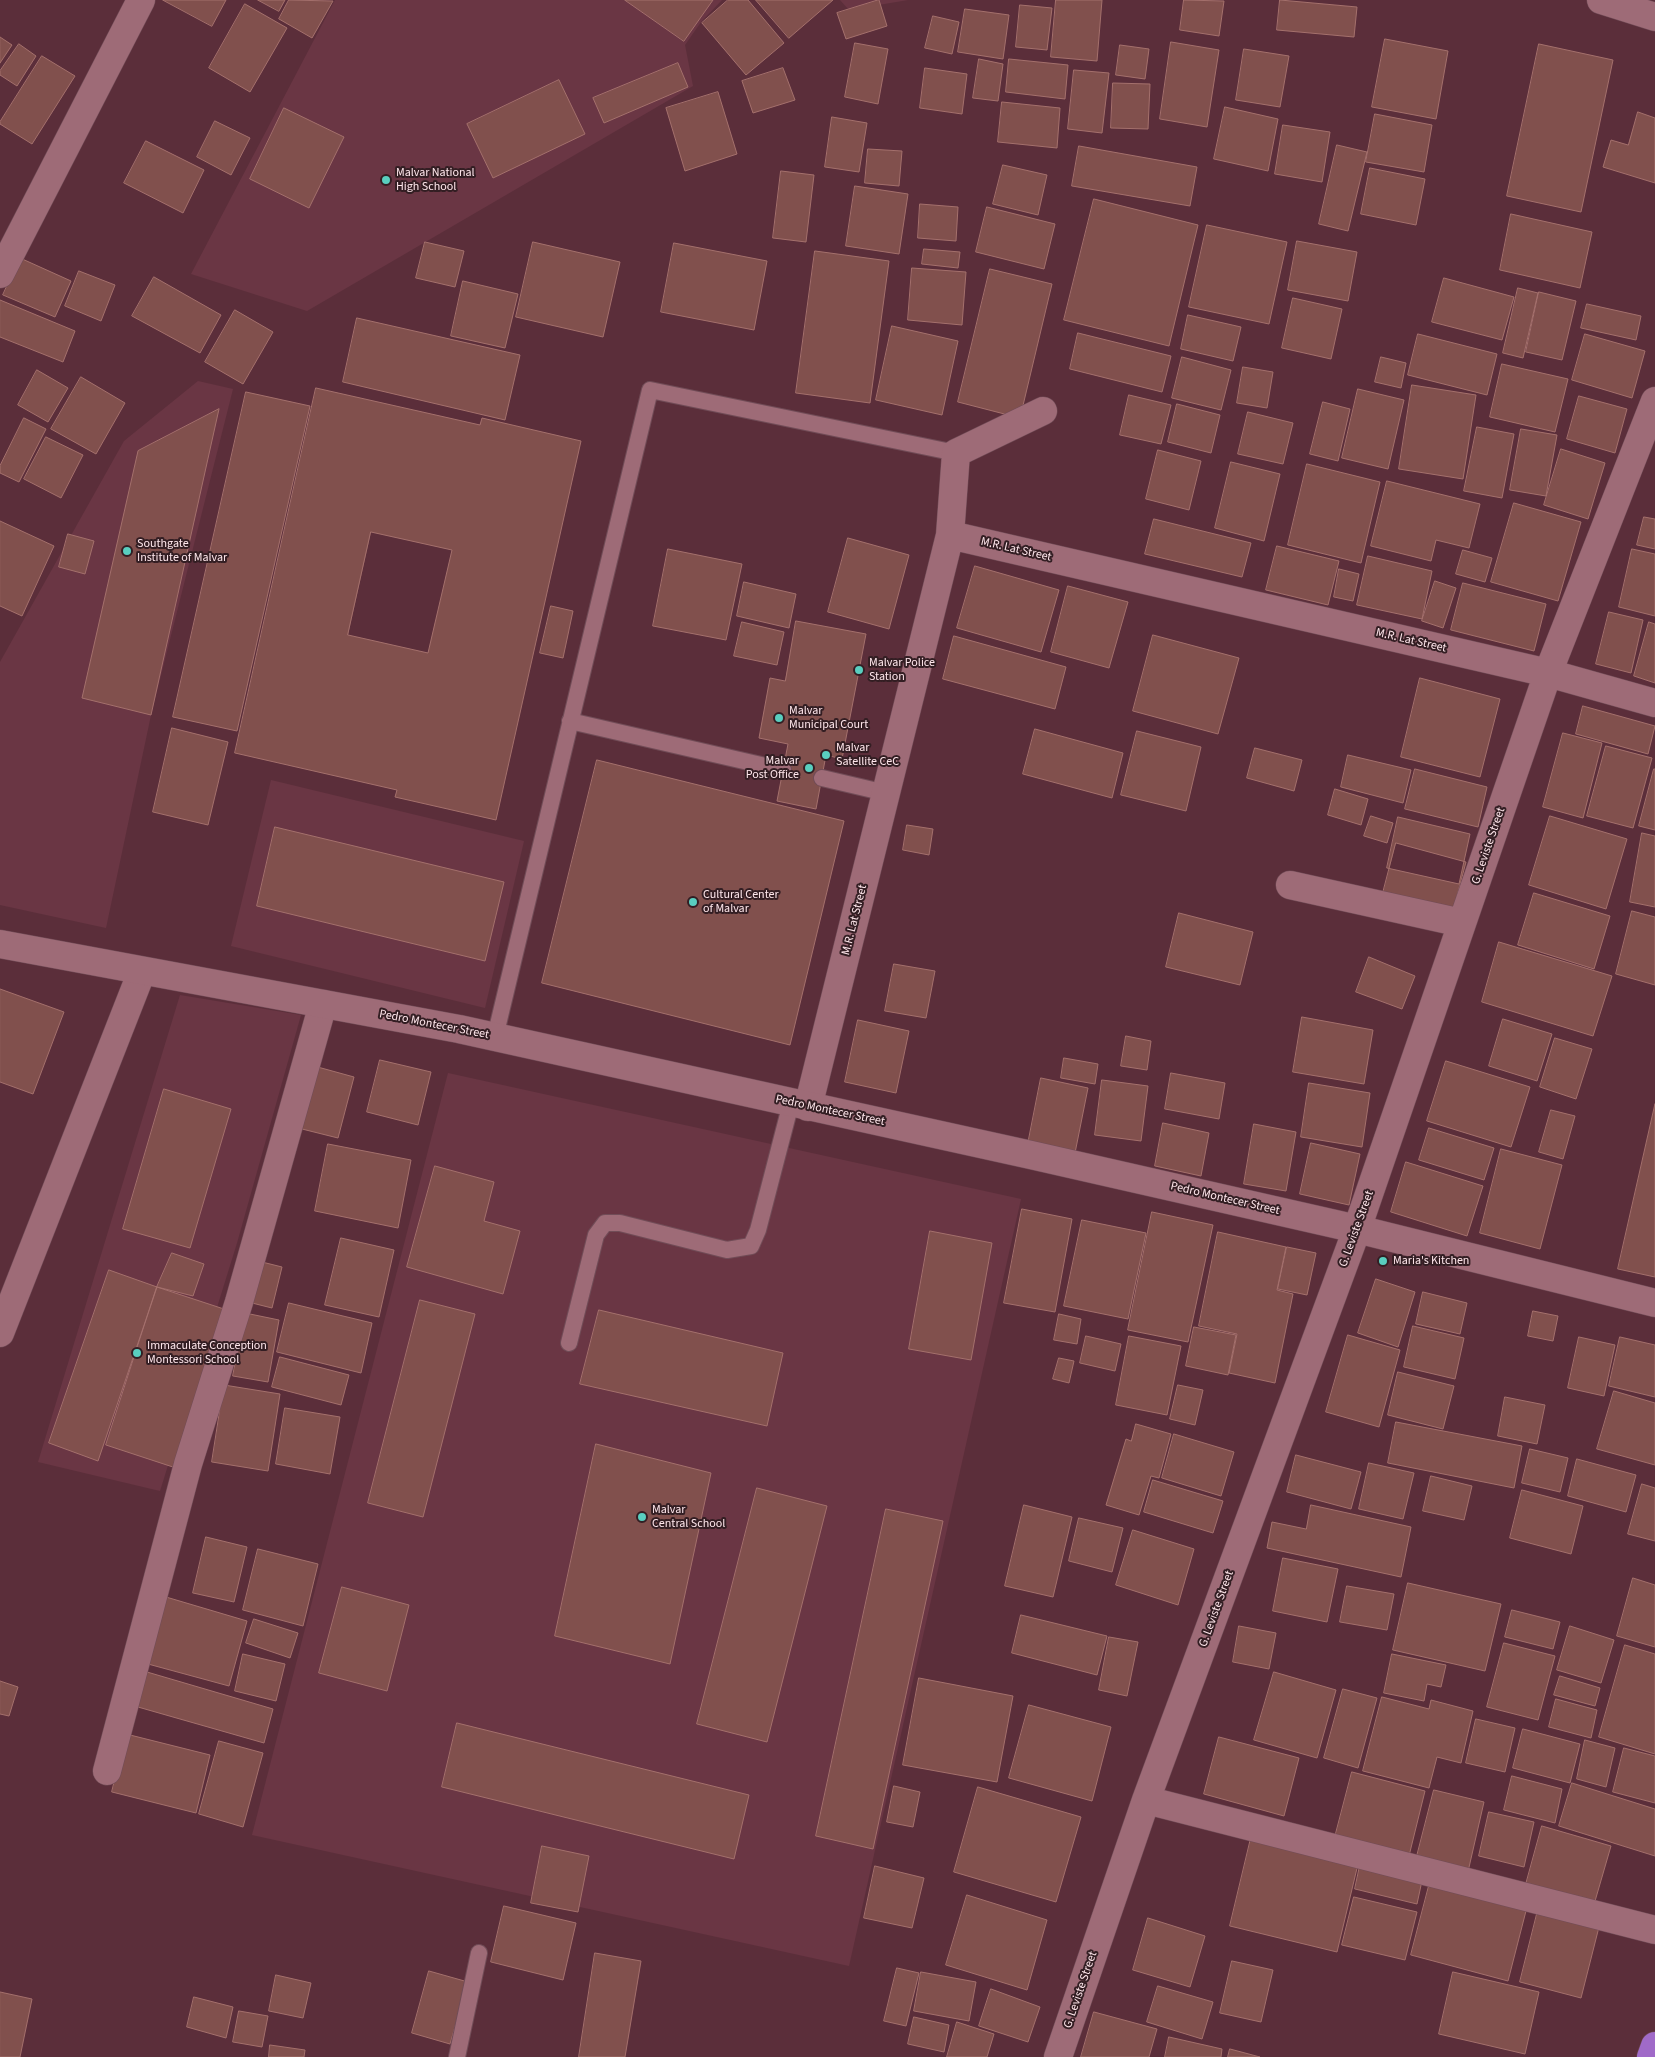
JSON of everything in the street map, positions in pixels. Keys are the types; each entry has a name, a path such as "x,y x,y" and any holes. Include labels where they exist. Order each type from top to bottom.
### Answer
{"highway":[{"path":"1651,2057 1655,2046"}],"street":[{"path":"0,274 141,0"},
{"path":"1601,0 1655,17"},
{"name":"G. Leviste Street","path":"1058,2057 1146,1800 1357,1229 1548,673 1655,401"},
{"path":"950,535 956,454 1043,411"},
{"name":"M.R. Lat Street","path":"799,1105 886,793 950,535 1548,673 1655,704"},
{"path":"1290,885 1462,923"},
{"name":"Pedro Montecer Street","path":"2,949 142,971 495,1037 1357,1229 1655,1303"},
{"path":"0,1333 142,971"},
{"path":"107,1771 188,1464 239,1302 323,1004"},
{"path":"1146,1800 1655,1930"}],"lane":[{"path":"495,1037 650,390 956,454"},
{"path":"570,721 783,770"},
{"path":"822,778 886,793"},
{"path":"569,1343 596,1235 605,1223 620,1223 727,1250 751,1246 799,1105"},
{"path":"457,2057 479,1952"}],"shaded area":[{"name":"Malvar National High School","path":"335,0 722,0 701,22 685,45 693,86 307,311 191,274"},
{"path":"840,0 908,0 849,10"},
{"name":"Southgate Institute of Malvar","path":"198,381 233,389 151,715 106,928 0,905 0,662 124,441"},
{"path":"271,780 524,841 485,1008 231,946"},
{"name":"Immaculate Conception Montessori School","path":"180,995 301,1015 237,1243 160,1491 38,1462"},
{"name":"Malvar Central School","path":"448,1073 1021,1199 849,1966 252,1835"}],"building":[{"path":"163,0 226,0 212,26"},
{"path":"258,0 285,0 279,11"},
{"path":"289,0 333,1 312,38 279,19"},
{"path":"625,0 713,0 684,41"},
{"path":"728,0 748,0 784,43 746,75 702,23"},
{"path":"756,0 833,0 789,38"},
{"path":"879,0 887,26 846,39 837,13"},
{"path":"1056,0 1102,0 1097,61 1051,57"},
{"path":"1184,0 1224,1 1219,36 1180,30"},
{"path":"1280,0 1357,7 1354,37 1277,30"},
{"path":"245,4 287,28 250,92 209,68"},
{"path":"1020,5 1052,8 1047,50 1016,47"},
{"path":"965,9 1009,15 1003,59 958,52"},
{"path":"933,16 959,22 952,54 925,48"},
{"path":"0,37 12,45 0,63"},
{"path":"1385,39 1448,51 1436,119 1372,107"},
{"path":"1171,42 1219,50 1207,127 1160,119"},
{"path":"855,43 888,49 878,104 845,97"},
{"path":"19,44 36,56 17,86 0,75 0,71"},
{"path":"1539,44 1613,60 1581,212 1507,196"},
{"path":"1120,45 1149,49 1145,79 1116,75"},
{"path":"1244,49 1289,56 1280,107 1236,100"},
{"path":"42,56 75,76 32,144 0,124 0,122"},
{"path":"979,59 1003,64 998,101 973,98"},
{"path":"1009,59 1068,65 1065,99 1006,92"},
{"path":"678,63 688,87 604,123 593,98"},
{"path":"783,68 795,100 753,113 742,81"},
{"path":"925,68 967,74 962,114 920,108"},
{"path":"1074,70 1109,73 1102,133 1068,129"},
{"path":"559,80 585,134 493,178 467,124"},
{"path":"1113,83 1150,84 1148,129 1111,128"},
{"path":"718,92 737,154 685,171 666,108"},
{"path":"1002,102 1060,108 1057,148 998,142"},
{"path":"1225,107 1278,119 1268,171 1214,159"},
{"path":"284,108 344,137 309,208 250,179"},
{"path":"1638,112 1655,118 1655,183 1603,167 1611,140 1628,145"},
{"path":"1375,114 1432,125 1424,172 1366,162"},
{"path":"832,117 867,123 859,172 825,167"},
{"path":"215,121 250,138 231,175 197,157"},
{"path":"1283,125 1330,132 1322,182 1275,174"},
{"path":"146,141 204,170 183,213 124,183"},
{"path":"1337,145 1367,152 1348,231 1319,224"},
{"path":"1079,146 1197,167 1190,206 1072,186"},
{"path":"868,149 902,151 899,186 865,183"},
{"path":"1003,165 1047,175 1038,215 993,204"},
{"path":"1370,168 1425,179 1416,225 1361,214"},
{"path":"781,171 814,175 806,242 773,238"},
{"path":"855,186 908,194 899,254 846,246"},
{"path":"1094,199 1198,225 1169,346 1064,320"},
{"path":"920,204 958,207 956,241 918,238"},
{"path":"987,207 1055,224 1044,269 976,252"},
{"path":"1511,214 1592,232 1580,288 1500,270"},
{"path":"1207,225 1287,242 1269,324 1189,307"},
{"path":"1297,241 1357,252 1348,301 1288,290"},
{"path":"425,242 464,251 455,287 416,278"},
{"path":"533,242 620,262 603,337 516,317"},
{"path":"674,243 767,261 754,330 661,312"},
{"path":"924,249 960,252 958,268 922,264"},
{"path":"815,251 889,261 870,403 796,393"},
{"path":"20,258 71,281 55,317 3,295"},
{"path":"912,268 966,272 962,325 908,320"},
{"path":"990,269 1052,284 1020,418 958,402"},
{"path":"79,271 115,285 101,321 65,306"},
{"path":"154,277 221,315 200,353 132,316"},
{"path":"1444,278 1514,297 1502,340 1432,322"},
{"path":"463,281 518,294 505,348 451,336"},
{"path":"1518,288 1538,293 1523,358 1503,353"},
{"path":"1539,292 1576,301 1562,360 1526,352"},
{"path":"1293,298 1342,309 1331,359 1282,348"},
{"path":"0,300 75,331 63,362 0,337"},
{"path":"1587,304 1641,316 1636,340 1581,328"},
{"path":"235,310 273,332 243,384 205,362"},
{"path":"1188,315 1241,327 1233,361 1181,349"},
{"path":"357,318 520,355 505,420 343,382"},
{"path":"892,326 958,341 942,415 876,400"},
{"path":"1078,333 1171,356 1162,392 1070,369"},
{"path":"1418,334 1497,354 1487,395 1408,375"},
{"path":"1585,334 1645,351 1632,398 1572,380"},
{"path":"1182,357 1231,370 1221,410 1172,398"},
{"path":"1381,357 1406,363 1401,388 1375,382"},
{"path":"1502,364 1568,379 1555,432 1490,417"},
{"path":"1243,367 1273,372 1267,408 1237,403"},
{"path":"37,370 68,388 48,422 18,405"},
{"path":"81,377 125,403 96,454 51,429"},
{"path":"1412,385 1476,395 1463,479 1399,469"},
{"path":"316,388 480,425 482,418 581,441 496,820 395,797 397,790 235,753","holes":["371,532 452,550 428,653 348,635"]},
{"path":"1358,389 1404,400 1388,469 1342,458"},
{"path":"246,392 310,406 237,731 173,717"},
{"path":"1129,395 1171,405 1161,444 1120,435"},
{"path":"1579,396 1627,409 1615,453 1567,439"},
{"path":"1323,402 1350,409 1338,461 1310,454"},
{"path":"1177,404 1220,415 1211,453 1168,442"},
{"path":"219,409 151,715 82,698 138,451"},
{"path":"1248,412 1293,423 1283,464 1238,454"},
{"path":"24,418 46,429 19,482 0,473 0,466"},
{"path":"1477,427 1514,434 1502,498 1464,491"},
{"path":"1521,429 1557,435 1546,496 1510,490"},
{"path":"46,437 83,455 61,498 24,479"},
{"path":"1561,449 1605,463 1588,519 1544,505"},
{"path":"1158,450 1201,461 1189,510 1146,499"},
{"path":"1231,462 1280,474 1264,541 1215,528"},
{"path":"1307,464 1380,482 1361,563 1288,545"},
{"path":"1387,481 1480,504 1469,548 1436,540 1431,561 1371,546"},
{"path":"1514,503 1581,522 1558,601 1491,582"},
{"path":"1644,517 1655,519 1655,549 1637,545"},
{"path":"1154,519 1251,543 1242,577 1145,554"},
{"path":"0,521 54,546 22,616 0,606"},
{"path":"68,534 94,541 85,574 59,567"},
{"path":"848,538 909,555 889,629 828,612"},
{"path":"1277,546 1339,561 1328,605 1266,590"},
{"path":"668,549 742,564 726,640 653,626"},
{"path":"1632,549 1655,554 1655,616 1619,607"},
{"path":"1463,550 1492,558 1485,582 1456,574"},
{"path":"1368,556 1432,571 1422,619 1357,605"},
{"path":"975,566 1059,590 1041,652 957,628"},
{"path":"1339,569 1359,574 1353,601 1334,597"},
{"path":"1435,581 1456,588 1443,628 1422,621"},
{"path":"744,582 796,594 789,628 737,616"},
{"path":"1463,583 1546,604 1534,651 1451,630"},
{"path":"1068,586 1128,602 1109,668 1051,652"},
{"path":"551,606 573,611 563,658 540,653"},
{"path":"1609,612 1643,620 1631,673 1596,664"},
{"path":"796,621 866,634 842,759 826,755 816,809 777,801 788,744 759,738 770,678 785,681"},
{"path":"742,622 784,632 777,665 734,656"},
{"path":"1649,622 1655,624 1655,683 1634,676"},
{"path":"1153,635 1239,658 1218,734 1133,711"},
{"path":"954,636 1066,667 1055,709 943,679"},
{"path":"1420,678 1500,699 1480,777 1401,757"},
{"path":"1583,706 1655,726 1648,754 1576,734"},
{"path":"172,728 228,742 208,825 153,812"},
{"path":"1035,729 1123,753 1112,798 1023,774"},
{"path":"1137,731 1201,747 1186,811 1121,795"},
{"path":"1563,733 1602,743 1583,818 1543,807"},
{"path":"1606,746 1652,758 1633,828 1587,816"},
{"path":"1255,748 1302,760 1294,791 1247,778"},
{"path":"1348,755 1411,770 1403,803 1341,787"},
{"name":"Cultural Center of Malvar","path":"597,760 844,821 790,1045 542,983"},
{"path":"1415,769 1487,787 1478,827 1405,809"},
{"path":"1655,769 1655,830 1639,826"},
{"path":"1335,789 1368,799 1361,825 1328,815"},
{"path":"1371,816 1393,823 1387,843 1364,836"},
{"path":"1550,816 1627,839 1606,909 1529,885"},
{"path":"1398,817 1470,834 1459,884 1387,868"},
{"path":"907,825 933,829 929,855 903,850"},
{"path":"275,827 504,882 485,961 257,906"},
{"path":"1642,833 1655,836 1655,907 1630,902"},
{"path":"1396,843 1466,862 1453,911 1383,893"},
{"path":"1534,893 1610,916 1594,969 1518,945"},
{"path":"1632,911 1655,917 1655,985 1616,974"},
{"path":"1179,913 1253,932 1240,985 1166,967"},
{"path":"1499,942 1612,976 1593,1036 1482,1002"},
{"path":"1369,957 1415,976 1402,1009 1356,992"},
{"path":"894,964 935,971 926,1018 885,1011"},
{"path":"0,989 64,1012 33,1094 0,1082"},
{"path":"1302,1017 1373,1030 1364,1084 1293,1072"},
{"path":"1503,1019 1552,1034 1537,1081 1489,1066"},
{"path":"858,1020 909,1031 896,1093 845,1082"},
{"path":"1126,1036 1151,1041 1147,1070 1121,1066"},
{"path":"1555,1038 1592,1049 1576,1099 1540,1087"},
{"path":"1064,1058 1098,1064 1095,1084 1061,1078"},
{"path":"380,1060 431,1072 418,1125 367,1112"},
{"path":"1446,1061 1530,1087 1511,1147 1427,1121"},
{"path":"314,1066 354,1077 338,1138 298,1128"},
{"path":"1171,1073 1225,1083 1219,1119 1165,1109"},
{"path":"1041,1078 1088,1088 1075,1153 1028,1144"},
{"path":"1102,1080 1148,1086 1141,1141 1095,1135"},
{"path":"1309,1083 1370,1093 1362,1147 1301,1137"},
{"path":"164,1089 231,1109 190,1248 123,1229"},
{"path":"1655,1104 1655,1277 1618,1269"},
{"path":"1551,1110 1575,1116 1563,1159 1539,1152"},
{"path":"1163,1123 1209,1133 1201,1176 1155,1166"},
{"path":"1254,1124 1296,1132 1286,1191 1244,1184"},
{"path":"1429,1128 1494,1148 1484,1180 1419,1160"},
{"path":"1311,1143 1360,1154 1349,1205 1300,1194"},
{"path":"328,1144 411,1160 398,1228 315,1211"},
{"path":"1501,1149 1562,1165 1540,1249 1480,1233"},
{"path":"1406,1162 1483,1186 1467,1236 1391,1212"},
{"path":"435,1166 494,1182 484,1221 520,1231 503,1294 407,1267"},
{"path":"1022,1209 1072,1219 1055,1312 1004,1303"},
{"path":"1152,1212 1213,1225 1188,1342 1128,1330"},
{"path":"1082,1220 1146,1233 1128,1319 1064,1306"},
{"path":"930,1231 992,1243 971,1360 909,1349"},
{"path":"1218,1232 1286,1247 1277,1290 1293,1294 1275,1383 1229,1373 1237,1334 1199,1326"},
{"path":"341,1238 394,1250 379,1317 325,1305"},
{"path":"1287,1247 1316,1253 1307,1295 1278,1289"},
{"path":"172,1253 204,1264 193,1296 157,1287"},
{"path":"258,1261 282,1267 272,1308 248,1302"},
{"path":"109,1270 157,1287 98,1461 49,1443"},
{"path":"1376,1279 1415,1292 1398,1347 1358,1333"},
{"path":"157,1287 233,1312 182,1470 106,1445"},
{"path":"1423,1292 1467,1303 1460,1334 1416,1324"},
{"path":"420,1300 475,1314 423,1517 368,1503"},
{"path":"289,1303 372,1323 361,1373 277,1352"},
{"path":"599,1310 783,1353 767,1426 580,1384"},
{"path":"1533,1311 1558,1316 1553,1341 1528,1336"},
{"path":"245,1313 279,1320 268,1382 233,1376"},
{"path":"1059,1314 1081,1319 1077,1344 1054,1340"},
{"path":"1413,1326 1464,1338 1455,1379 1404,1367"},
{"path":"1194,1327 1236,1335 1228,1375 1186,1366"},
{"path":"1348,1335 1400,1350 1379,1427 1326,1412"},
{"path":"1086,1336 1121,1344 1115,1371 1080,1363"},
{"path":"1129,1336 1181,1346 1167,1415 1116,1405"},
{"path":"1579,1337 1615,1345 1604,1396 1568,1388"},
{"path":"1620,1337 1655,1345 1655,1397 1609,1386"},
{"path":"280,1357 349,1375 341,1405 272,1387"},
{"path":"1059,1358 1074,1361 1069,1383 1053,1379"},
{"path":"1398,1372 1454,1386 1443,1429 1388,1415"},
{"path":"224,1385 280,1394 268,1471 212,1462"},
{"path":"1178,1385 1203,1390 1195,1425 1170,1419"},
{"path":"1614,1391 1655,1403 1655,1465 1597,1449"},
{"path":"1505,1397 1545,1405 1537,1444 1498,1436"},
{"path":"285,1408 340,1417 330,1474 276,1464"},
{"path":"1396,1422 1522,1446 1514,1488 1388,1463"},
{"path":"1136,1424 1171,1434 1159,1478 1151,1476 1139,1515 1106,1505 1126,1439 1131,1441"},
{"path":"1174,1434 1234,1452 1221,1496 1162,1478"},
{"path":"596,1444 711,1473 670,1664 555,1636"},
{"path":"1530,1449 1568,1458 1560,1492 1522,1483"},
{"path":"1296,1455 1361,1472 1351,1509 1287,1492"},
{"path":"1577,1459 1636,1475 1626,1512 1568,1496"},
{"path":"1369,1463 1414,1473 1403,1519 1359,1509"},
{"path":"1431,1476 1472,1486 1464,1520 1423,1511"},
{"path":"1153,1480 1223,1501 1213,1533 1144,1512"},
{"path":"1642,1484 1655,1488 1655,1541 1628,1534"},
{"path":"757,1488 827,1506 767,1742 697,1724"},
{"path":"1522,1490 1583,1506 1571,1554 1510,1538"},
{"path":"1024,1505 1072,1517 1053,1597 1005,1586"},
{"path":"1311,1505 1411,1527 1401,1577 1267,1548 1272,1522 1306,1529"},
{"path":"886,1509 943,1521 873,1849 816,1836"},
{"path":"1079,1518 1123,1528 1112,1572 1069,1561"},
{"path":"1133,1530 1194,1549 1178,1605 1116,1585"},
{"path":"206,1537 247,1547 234,1602 193,1593"},
{"path":"258,1549 318,1564 303,1626 243,1610"},
{"path":"1283,1558 1338,1569 1327,1622 1273,1611"},
{"path":"1633,1578 1655,1585 1655,1647 1617,1636"},
{"path":"1408,1583 1501,1604 1485,1671 1393,1650"},
{"path":"1347,1586 1394,1594 1387,1630 1340,1622"},
{"path":"342,1587 409,1605 387,1691 319,1673"},
{"path":"166,1597 247,1621 229,1686 148,1664"},
{"path":"1512,1610 1560,1622 1553,1649 1505,1637"},
{"path":"1021,1615 1107,1636 1097,1675 1012,1653"},
{"path":"254,1619 298,1633 290,1658 246,1643"},
{"path":"1239,1626 1276,1633 1269,1669 1233,1662"},
{"path":"1570,1626 1614,1640 1601,1683 1557,1670"},
{"path":"1109,1637 1138,1642 1127,1696 1099,1690"},
{"path":"1504,1643 1555,1656 1538,1720 1487,1707"},
{"path":"1625,1645 1655,1654 1655,1754 1599,1737"},
{"path":"243,1654 285,1664 276,1701 235,1691"},
{"path":"1392,1654 1446,1665 1441,1687 1427,1684 1424,1701 1384,1693"},
{"path":"147,1672 273,1709 264,1743 138,1707"},
{"path":"1274,1672 1336,1690 1317,1758 1254,1740"},
{"path":"1560,1676 1600,1688 1595,1706 1554,1695"},
{"path":"919,1678 1013,1696 997,1782 903,1765"},
{"path":"0,1681 18,1687 9,1716 0,1714"},
{"path":"1343,1689 1377,1698 1358,1768 1324,1758"},
{"path":"1382,1697 1429,1709 1431,1700 1473,1711 1461,1763 1437,1757 1429,1788 1363,1771"},
{"path":"1556,1699 1597,1710 1591,1738 1549,1727"},
{"path":"1029,1705 1111,1727 1092,1801 1009,1778"},
{"path":"1476,1719 1515,1728 1505,1772 1466,1763"},
{"path":"457,1723 749,1795 734,1859 442,1787"},
{"path":"1523,1729 1580,1744 1570,1783 1513,1768"},
{"path":"126,1734 210,1755 196,1813 112,1792"},
{"path":"1219,1737 1299,1758 1284,1816 1204,1794"},
{"path":"1585,1740 1615,1748 1606,1787 1577,1779"},
{"path":"219,1741 263,1753 243,1827 199,1814"},
{"path":"1624,1748 1655,1756 1655,1803 1613,1792"},
{"path":"1352,1772 1425,1791 1408,1860 1334,1841"},
{"path":"1512,1776 1562,1789 1555,1823 1504,1810"},
{"path":"1572,1783 1655,1809 1655,1856 1559,1826"},
{"path":"894,1786 920,1792 913,1827 887,1822"},
{"path":"978,1787 1081,1817 1056,1902 954,1872"},
{"path":"1434,1790 1484,1802 1467,1876 1415,1864"},
{"path":"1489,1812 1534,1822 1524,1867 1479,1856"},
{"path":"1542,1826 1611,1846 1593,1908 1525,1888"},
{"path":"1251,1838 1358,1864 1337,1952 1230,1926"},
{"path":"542,1846 589,1856 578,1912 531,1903"},
{"path":"1361,1861 1423,1876 1417,1904 1355,1889"},
{"path":"875,1866 924,1878 912,1928 864,1918"},
{"path":"1430,1882 1527,1907 1508,1981 1411,1955"},
{"path":"967,1895 1047,1920 1027,1990 946,1965"},
{"path":"1354,1897 1417,1912 1405,1960 1342,1945"},
{"path":"504,1906 576,1923 563,1980 491,1962"},
{"path":"1538,1910 1599,1927 1581,1998 1520,1982"},
{"path":"1148,1918 1205,1936 1190,1987 1133,1970"},
{"path":"595,1953 641,1961 625,2057 579,2057"},
{"path":"1232,1961 1273,1970 1261,2022 1220,2013"},
{"path":"897,1968 919,1973 906,2026 884,2021"},
{"path":"429,1971 468,1982 450,2044 412,2033"},
{"path":"921,1972 976,1982 969,2021 914,2011"},
{"path":"1453,1972 1539,1992 1525,2054 1439,2034"},
{"path":"276,1975 311,1983 303,2018 269,2011"},
{"path":"1158,1986 1213,2002 1202,2039 1147,2022"},
{"path":"991,1989 1040,2007 1028,2042 979,2026"},
{"path":"0,1992 32,1999 20,2057 0,2057"},
{"path":"194,1997 233,2007 226,2038 187,2027"},
{"path":"239,2011 268,2016 262,2047 233,2042"},
{"path":"1094,2012 1157,2029 1149,2057 1081,2057"},
{"path":"914,2017 949,2025 944,2052 908,2044"},
{"path":"957,2022 994,2034 987,2057 947,2057"},
{"path":"1169,2037 1222,2049 1221,2057 1165,2057"},
{"path":"270,2045 305,2050 304,2057 269,2057"},
{"path":"1230,2049 1260,2057 1228,2057"}],"place":[{"name":"Malvar National High School","path":"386,180"},
{"name":"Southgate Institute of Malvar","path":"127,551"},
{"name":"Malvar Police Station","path":"859,670"},
{"name":"Malvar Municipal Court","path":"779,718"},
{"name":"Malvar Satellite CeC","path":"826,755"},
{"name":"Malvar Post Office","path":"809,768"},
{"name":"Cultural Center of Malvar","path":"693,902"},
{"name":"Maria's Kitchen","path":"1383,1261"},
{"name":"Immaculate Conception Montessori School","path":"137,1353"},
{"name":"Malvar Central School","path":"642,1517"}]}
